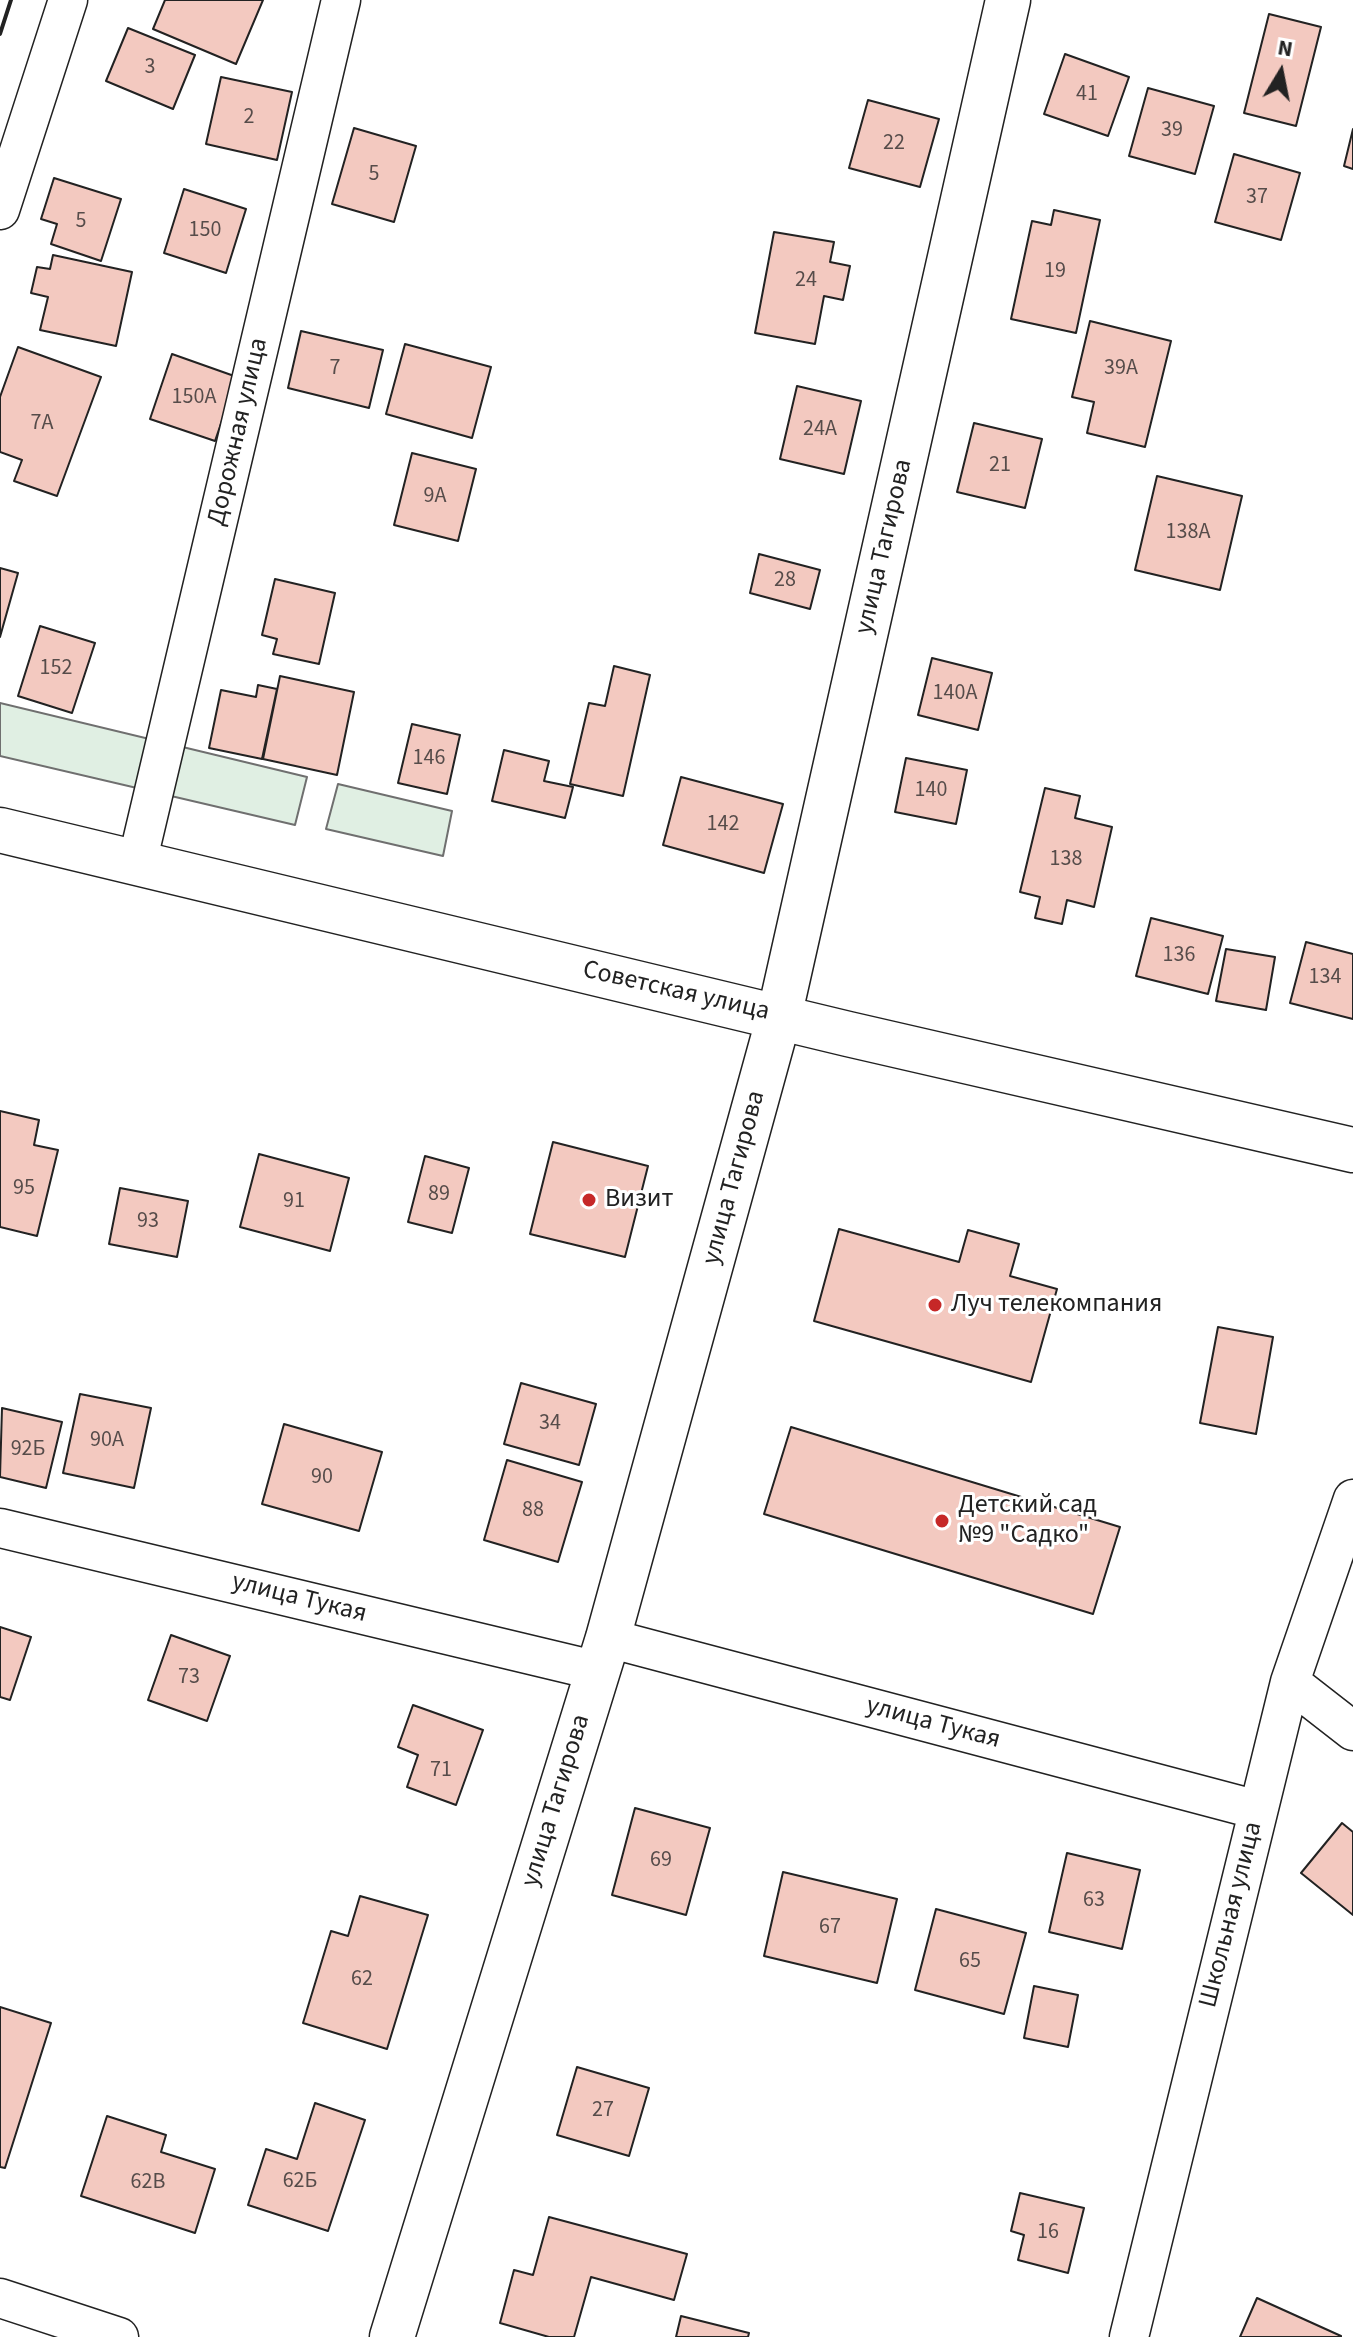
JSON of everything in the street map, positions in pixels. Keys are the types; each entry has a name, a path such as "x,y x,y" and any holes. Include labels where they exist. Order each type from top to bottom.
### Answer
{"street":[{"path":"0,210 68,0"},
{"name":"Дорожная улица","path":"137,863 341,0"},
{"name":"улица Тагирова","path":"392,2337 603,1654 779,1017 1008,0"},
{"name":"Советская улица","path":"0,830 779,1017 1353,1150"},
{"name":"Школьная улица","path":"1129,2337 1290,1682 1353,1499"},
{"name":"улица Тукая","path":"0,1528 603,1654 1258,1810"},
{"path":"1290,1682 1353,1731"},
{"path":"0,2298 119,2337"}],"green space":[{"path":"0,703 307,777 295,825 0,756"},
{"path":"338,784 452,811 443,856 326,829"}],"building":[{"path":"165,0 263,0 236,64 153,29"},
{"path":"1269,14 1321,27 1296,126 1244,113"},
{"path":"128,28 195,55 173,109 106,81"},
{"path":"1065,54 1129,77 1108,136 1044,114"},
{"path":"221,77 292,92 277,160 206,144"},
{"path":"1148,88 1214,106 1195,174 1129,156"},
{"path":"868,100 939,119 920,187 849,168"},
{"path":"354,128 416,146 394,222 332,204"},
{"path":"1353,129 1353,169 1344,166"},
{"path":"1234,154 1300,173 1281,240 1215,222"},
{"path":"54,178 121,199 101,261 51,244 57,224 41,219"},
{"path":"184,189 246,209 226,273 164,253"},
{"path":"1054,210 1100,220 1076,333 1011,319 1032,221 1051,225"},
{"path":"774,232 834,242 830,262 850,266 843,300 824,296 815,344 755,333"},
{"path":"53,255 132,272 116,346 40,330 48,297 31,293 37,267 50,269"},
{"path":"1090,321 1171,341 1145,447 1087,433 1094,402 1072,397"},
{"path":"301,331 383,350 369,408 288,388"},
{"path":"405,344 491,367 472,438 386,414"},
{"path":"18,347 101,377 57,496 14,481 22,460 0,452 0,397"},
{"path":"172,354 237,377 215,441 150,419"},
{"path":"797,386 861,401 844,474 780,459"},
{"path":"974,423 1042,439 1025,508 957,492"},
{"path":"412,453 476,469 458,541 394,525"},
{"path":"1157,476 1242,496 1220,590 1135,570"},
{"path":"759,554 820,570 810,609 750,593"},
{"path":"0,568 18,573 0,637"},
{"path":"275,579 335,593 319,664 273,654 277,639 262,635"},
{"path":"40,626 95,643 72,713 18,696"},
{"path":"932,658 992,673 978,730 918,715"},
{"path":"614,666 650,675 623,796 570,784 589,703 605,706"},
{"path":"280,676 354,692 337,775 263,759"},
{"path":"258,685 277,689 262,759 209,748 221,690 256,697"},
{"path":"412,724 460,735 447,794 398,783"},
{"path":"504,750 549,761 544,781 573,787 565,818 492,801"},
{"path":"906,758 967,770 956,824 895,812"},
{"path":"681,777 783,804 764,873 663,845"},
{"path":"1045,788 1080,796 1075,818 1112,827 1094,907 1067,900 1062,924 1035,918 1040,897 1020,892"},
{"path":"1151,918 1223,936 1208,994 1136,976"},
{"path":"1306,942 1353,954 1353,1019 1290,1003"},
{"path":"1226,949 1275,957 1266,1010 1216,1001"},
{"path":"0,1111 39,1120 34,1145 58,1150 37,1236 0,1227"},
{"name":"Визит","path":"553,1142 648,1166 625,1257 530,1234"},
{"path":"259,1154 349,1178 330,1251 240,1227"},
{"path":"425,1156 469,1168 452,1233 408,1222"},
{"path":"120,1188 188,1201 177,1257 109,1244"},
{"name":"Луч телекомпания","path":"839,1229 959,1262 968,1230 1019,1244 1010,1276 1057,1289 1031,1382 814,1321"},
{"path":"1218,1327 1273,1337 1256,1434 1200,1423"},
{"path":"521,1383 596,1404 579,1465 504,1444"},
{"path":"80,1394 151,1408 134,1488 63,1473"},
{"path":"2,1408 62,1422 46,1488 0,1477"},
{"path":"284,1424 382,1452 359,1531 262,1504"},
{"name":"Детский сад №9 \"Садко\"","path":"791,1427 1120,1527 1093,1614 764,1514"},
{"path":"507,1460 582,1482 558,1562 484,1540"},
{"path":"0,1627 31,1637 10,1700 0,1697"},
{"path":"171,1635 230,1656 207,1721 148,1700"},
{"path":"413,1705 483,1730 456,1805 407,1787 418,1755 398,1747"},
{"path":"635,1808 710,1828 686,1915 612,1895"},
{"path":"1342,1823 1353,1832 1353,1915 1301,1873"},
{"path":"1067,1853 1140,1870 1122,1949 1049,1932"},
{"path":"783,1872 897,1899 877,1983 764,1956"},
{"path":"360,1896 428,1915 387,2049 303,2023 331,1931 348,1936"},
{"path":"936,1909 1026,1933 1004,2014 915,1990"},
{"path":"1034,1986 1078,1995 1068,2047 1024,2038"},
{"path":"0,2007 51,2023 5,2168 0,2167"},
{"path":"577,2067 649,2088 629,2156 557,2135"},
{"path":"315,2103 365,2120 328,2231 248,2205 266,2149 297,2159"},
{"path":"107,2116 166,2135 161,2152 215,2169 195,2233 81,2196"},
{"path":"1020,2193 1084,2208 1068,2273 1018,2260 1024,2235 1011,2231"},
{"path":"549,2217 687,2254 674,2300 591,2277 574,2337 549,2337 500,2323 514,2270 533,2275"},
{"path":"1257,2298 1341,2336 1341,2337 1240,2337"},
{"path":"681,2316 749,2333 748,2337 676,2337"}],"wall":[{"path":"0,34 11,0"}],"place":[{"name":"Визит","path":"589,1200"},
{"name":"Луч телекомпания","path":"935,1305"},
{"name":"Детский сад №9 \"Садко\"","path":"942,1521"}]}
